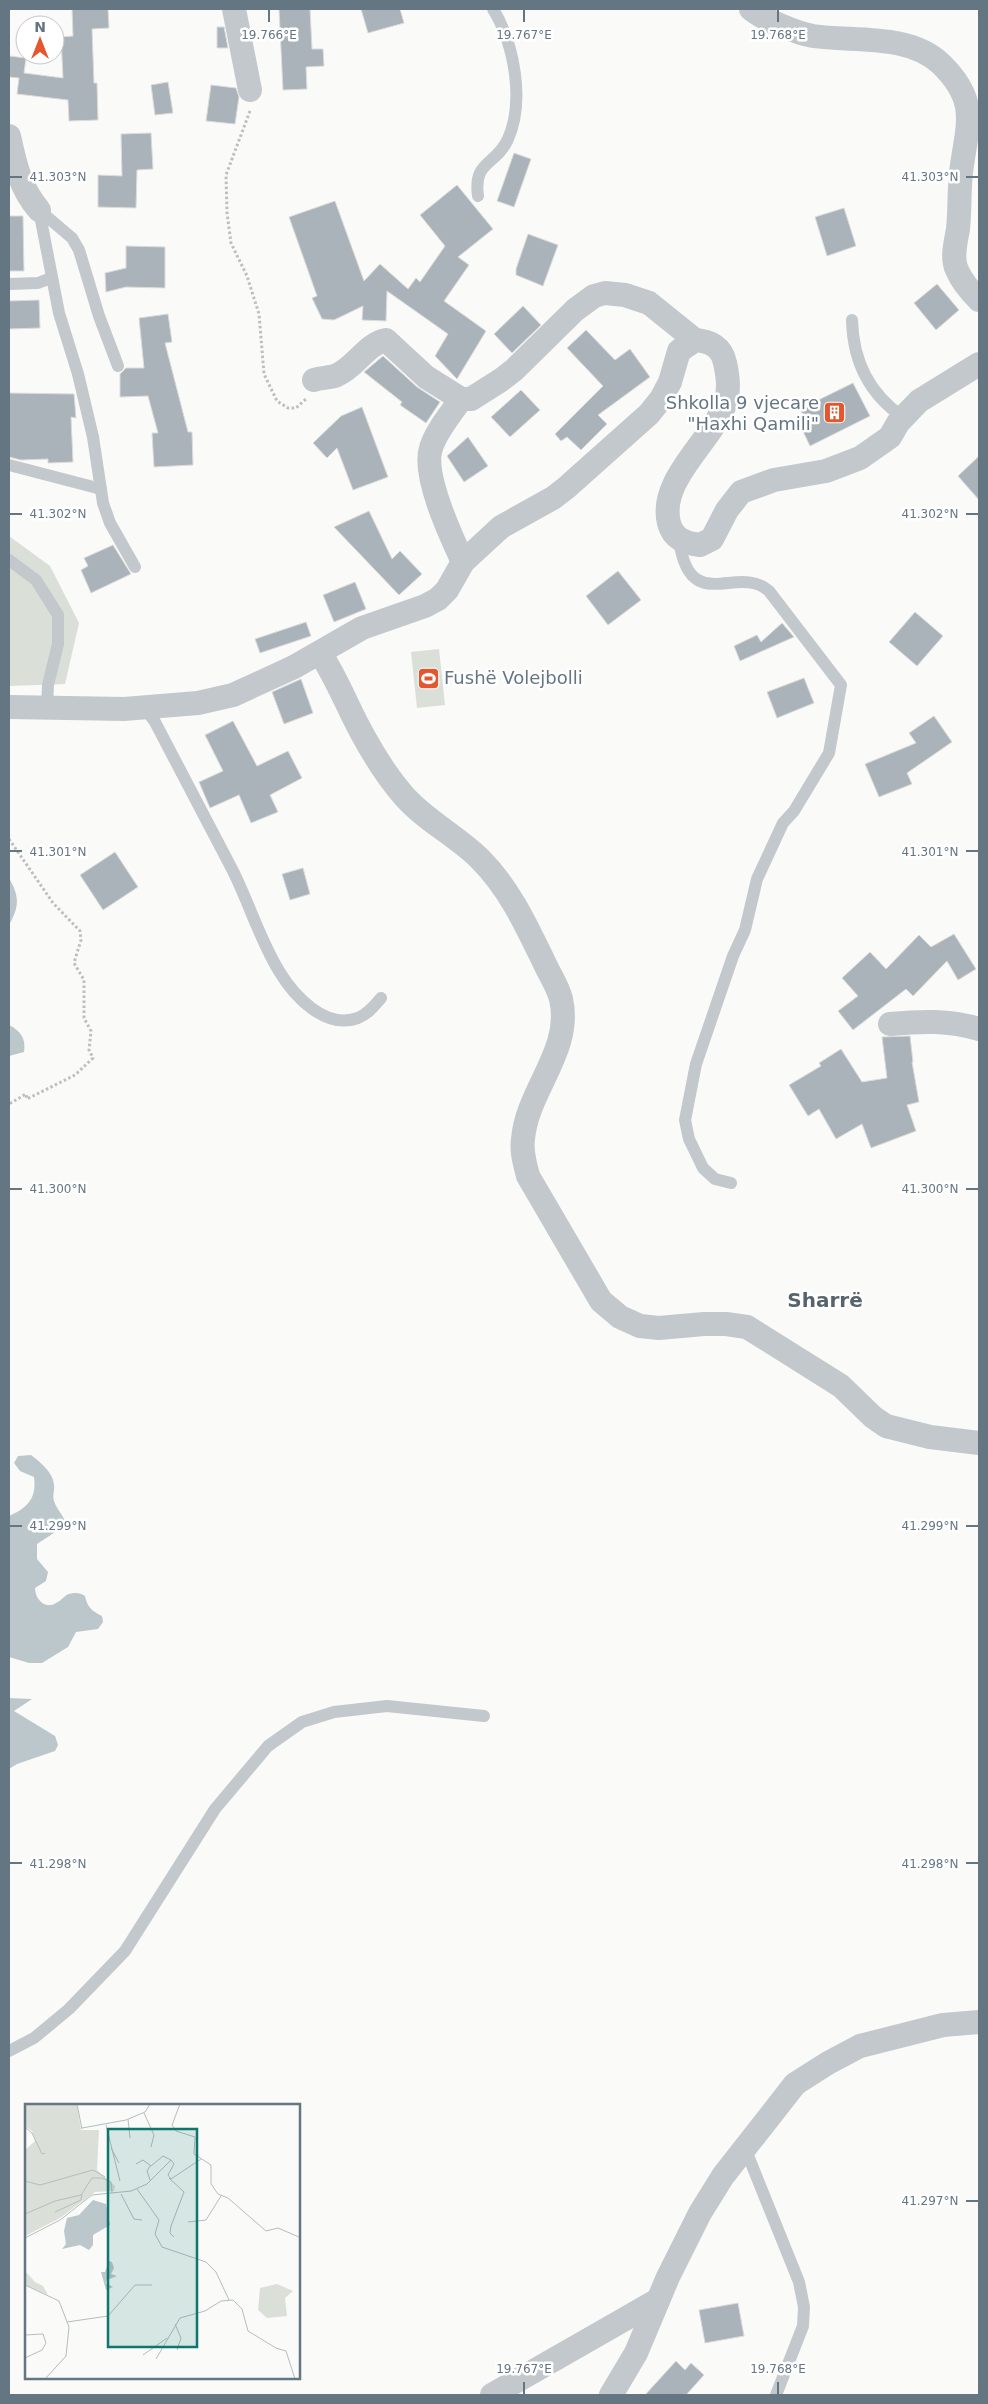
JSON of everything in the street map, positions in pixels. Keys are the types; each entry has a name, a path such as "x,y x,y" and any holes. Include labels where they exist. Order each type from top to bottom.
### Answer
{"street":[{"path":"234,9 250,90"},
{"path":"751,9 775,22 811,36 899,44 921,52 940,63 958,86 970,116 961,172 955,249 956,268 965,286 979,300"},
{"path":"9,136 17,173 27,196 39,210"},
{"path":"314,380 337,375 373,346 386,340 426,377 461,399 471,399 514,370 575,310 594,296 614,292 649,303 695,340"},
{"path":"9,707 145,708 198,703 233,695 320,653 362,628 425,606 438,599 447,590 463,562 501,528 553,498 566,488 648,414 661,399 670,382 679,351 695,340 705,340 715,345 723,353 728,379 727,394 720,414 676,480 670,499 668,517 671,530 679,540 700,545 712,539 733,499 748,488 774,480 826,472 860,458 890,437 903,417 919,401 979,364"},
{"path":"461,399 435,438 429,457 430,470 445,522 463,562"},
{"path":"320,653 332,670 364,737 404,796 418,810 480,859 504,886 522,917 561,998 563,1021 558,1048 528,1118 523,1139 524,1158 531,1182 601,1301 620,1317 640,1326 659,1328 726,1324 747,1327 841,1386 873,1417 886,1426 930,1437 979,1443"},
{"path":"890,1024 928,1020 966,1025 979,1029"},
{"path":"611,2395 636,2353 658,2300 700,2213 723,2176 795,2084 828,2062 860,2046 909,2032 943,2025 979,2022"},
{"path":"492,2395 658,2300"}],"lane":[{"path":"478,196 476,182 479,172 496,156 508,140 514,120 516,96 507,39 493,9"},
{"path":"39,210 51,278 59,313 85,400 101,489 110,523 135,567"},
{"path":"39,210 72,238 79,250 99,316 118,366"},
{"path":"9,284 38,283 51,278"},
{"path":"852,320 857,351 867,378 876,395 903,417"},
{"path":"9,465 101,489"},
{"path":"679,540 682,558 692,575 698,580 716,585 755,582 769,591 841,685 829,753 794,810 783,823 757,879 745,930 733,956 696,1064 686,1120 688,1140 703,1168 715,1179 731,1183"},
{"path":"9,560 36,580 58,615 58,644 48,685 47,707"},
{"path":"145,708 155,722 234,873 278,970 294,993 327,1018 342,1020 358,1018 370,1011 381,998"},
{"path":"9,2051 34,2038 69,2009 125,1951 215,1809 268,1746 302,1722 334,1712 387,1706 484,1716"},
{"path":"746,2148 799,2282 804,2307 804,2326 776,2395"}],"path":[{"path":"250,90 250,109 247,123 226,175 231,243 247,276 259,314 264,374 277,401 288,408 296,408 303,403 309,394 314,380"},
{"path":"9,839 53,903 80,931 81,940 74,963 84,980 84,1018 91,1031 89,1050 93,1058 75,1075 27,1099 26,1094 22,1095 9,1104"}],"shaded area":[{"path":"9,536 50,566 79,623 65,684 9,686"},
{"name":"Fushë Volejbolli","path":"439,649 445,705 417,708 411,652"},
{"path":"9,878 15,891 17,902 15,913 9,925"},
{"path":"9,1025 22,1036 24,1052 9,1056"},
{"path":"31,1455 46,1468 53,1480 54,1501 66,1525 37,1544 37,1559 48,1572 46,1581 35,1588 35,1592 41,1602 48,1605 58,1602 69,1594 82,1594 85,1596 90,1608 102,1616 103,1622 98,1629 76,1632 68,1647 42,1663 29,1663 9,1657 9,1516 26,1506 32,1497 35,1485 34,1477 20,1471 14,1463 18,1456"},
{"path":"9,1698 32,1699 14,1711 55,1736 58,1745 55,1751 17,1764 9,1769"}],"building":[{"path":"72,9 108,9 109,28 92,29 94,83 97,83 98,120 69,121 68,100 17,94 19,78 9,77 9,56 15,57 15,65 25,65 24,73 63,78 65,37 73,36"},
{"path":"279,9 310,9 312,49 323,49 324,66 306,67 307,89 283,90"},
{"path":"361,9 400,9 404,23 368,33"},
{"path":"217,27 224,27 228,48 217,48"},
{"path":"168,82 173,113 155,115 151,85"},
{"path":"211,85 236,88 239,97 235,124 206,121"},
{"path":"151,133 153,169 137,170 136,208 98,207 98,175 122,176 121,134"},
{"path":"514,153 531,159 514,207 497,201"},
{"path":"457,185 493,229 458,257 469,265 444,301 486,331 457,379 435,356 448,334 387,291 386,321 362,320 363,306 334,320 322,319 312,298 317,296 289,217 335,201 364,281 380,264 408,289 416,278 420,282 445,246 420,215"},
{"path":"844,208 856,246 827,256 815,217"},
{"path":"9,216 23,216 24,271 9,271"},
{"path":"528,234 558,245 543,286 516,275 516,269"},
{"path":"126,246 165,247 165,288 126,287 106,292 105,273 126,268"},
{"path":"937,284 959,310 936,330 914,303"},
{"path":"39,300 40,328 9,329 9,301"},
{"path":"523,306 541,325 512,353 494,334"},
{"path":"168,314 172,342 165,343 188,432 192,432 193,465 154,467 152,433 158,433 148,396 120,397 120,374 126,368 144,368 139,318"},
{"path":"586,330 615,360 630,349 650,377 598,415 607,424 581,450 567,437 561,441 555,434 603,386 567,348"},
{"path":"383,356 417,387 440,402 426,423 400,405 402,402 364,372"},
{"name":"Shkolla 9 vjecare \"Haxhi Qamili\"","path":"853,383 870,416 810,446 800,425 807,422 800,409"},
{"path":"521,390 540,410 510,437 491,417"},
{"path":"9,393 74,394 76,418 71,417 73,462 48,463 48,459 21,460 9,457"},
{"path":"362,407 388,477 353,490 337,448 327,458 313,443 341,416"},
{"path":"468,437 488,466 464,482 447,456"},
{"path":"979,456 979,500 958,476"},
{"path":"369,511 392,559 400,551 422,574 399,595 334,527"},
{"path":"113,545 131,574 91,593 81,570 88,566 84,558"},
{"path":"618,571 641,600 608,625 586,596"},
{"path":"355,582 366,609 334,622 323,595"},
{"path":"915,612 943,636 917,666 889,642"},
{"path":"306,622 311,636 260,653 255,639"},
{"path":"782,623 794,637 740,661 734,646 757,635 761,642"},
{"path":"804,678 814,703 777,718 767,692"},
{"path":"301,679 313,713 284,724 272,692"},
{"path":"934,716 952,742 907,773 912,784 879,797 865,764 916,743 909,733"},
{"path":"233,721 257,766 288,751 302,778 270,795 278,812 251,823 239,795 210,808 199,782 223,771 205,735"},
{"path":"115,852 138,887 103,910 80,875"},
{"path":"303,868 310,894 290,900 282,874"},
{"path":"954,934 976,969 958,980 947,961 913,996 906,989 853,1030 838,1011 858,996 842,978 870,952 886,969 919,935 931,947"},
{"path":"910,1036 912,1062 919,1102 907,1105 916,1131 871,1148 862,1124 836,1139 819,1109 808,1116 789,1085 821,1066 819,1063 841,1049 862,1082 887,1078 882,1037"},
{"path":"738,2303 744,2336 705,2343 699,2310"},
{"path":"676,2361 685,2370 691,2363 704,2375 686,2395 645,2395"}],"place":[{"name":"Shkolla 9 vjecare \"Haxhi Qamili\"","path":"835,413"},
{"name":"Fushë Volejbolli","path":"428,678"}],"district":[{"name":"Sharrë","path":"825,1300"}]}
